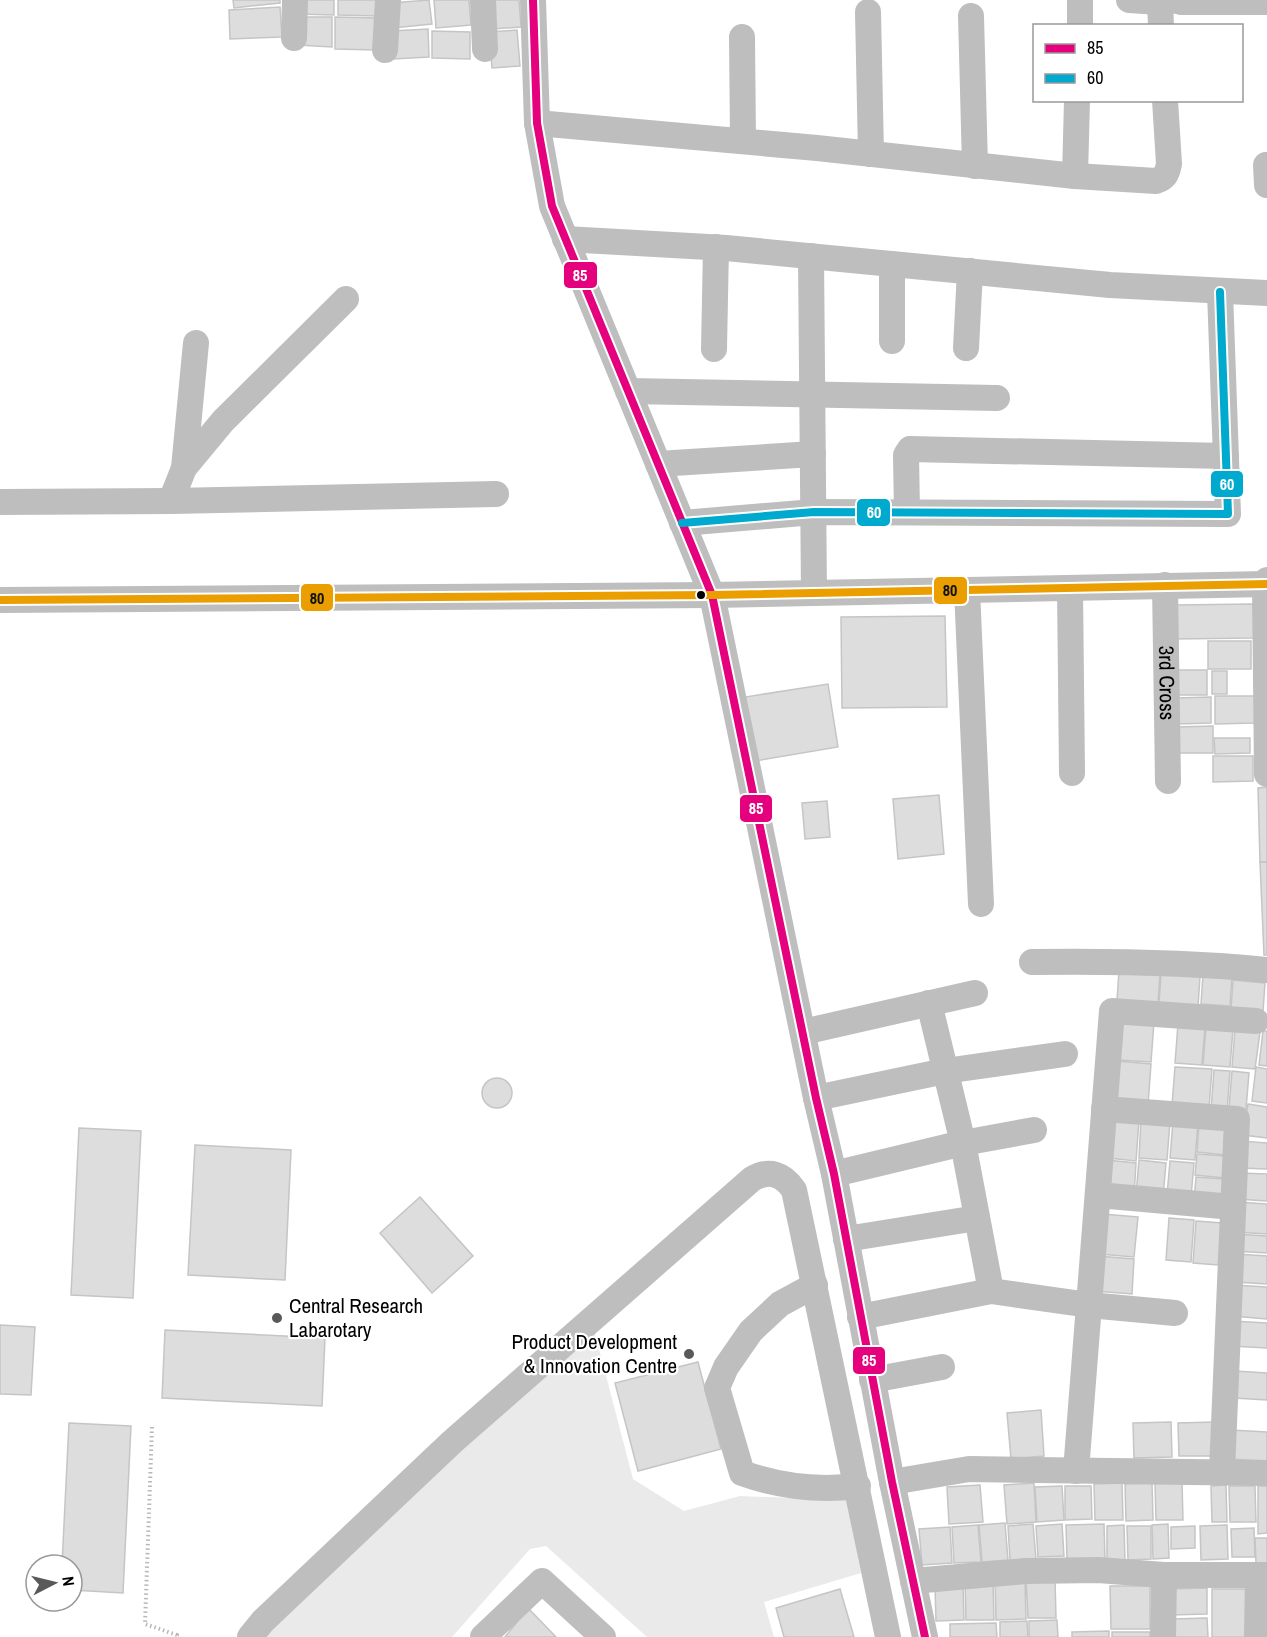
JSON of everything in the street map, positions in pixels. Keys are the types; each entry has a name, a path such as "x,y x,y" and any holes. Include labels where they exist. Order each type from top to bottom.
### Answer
{"street":[{"path":"294,38 295,0"},
{"path":"386,50 388,0"},
{"path":"483,0 485,50"},
{"path":"533,0 537,123 552,206 712,595 816,1098 834,1174 892,1482 926,1637"},
{"path":"1080,0 1080,24"},
{"path":"1129,0 1171,7 1267,2"},
{"path":"868,12 871,154"},
{"path":"971,16 975,166"},
{"path":"742,37 743,141"},
{"path":"1075,176 1077,102"},
{"path":"537,123 743,141 1075,176 1162,179 1167,173 1169,164 1165,102"},
{"path":"565,239 716,247 1110,285 1267,293"},
{"path":"714,349 716,247"},
{"path":"811,256 814,593"},
{"path":"892,264 892,341"},
{"path":"966,348 970,271"},
{"path":"682,523 814,512 1228,514 1220,291"},
{"path":"184,468 223,421 346,299"},
{"path":"171,501 184,468 196,343"},
{"path":"628,391 997,398"},
{"path":"907,512 906,455 910,449 1226,456"},
{"path":"658,464 813,454"},
{"path":"0,502 496,494"},
{"path":"0,600 712,595 1266,583 1267,774"},
{"name":"3rd Cross","path":"1165,585 1168,781"},
{"path":"1070,589 1072,773"},
{"path":"967,590 981,904"},
{"path":"1032,962 1123,961 1267,970"},
{"path":"803,1032 975,993"},
{"path":"929,1003 963,1143 991,1291"},
{"path":"1076,1471 1112,1011 1256,1021"},
{"path":"816,1098 945,1071 1065,1054"},
{"path":"1104,1108 1237,1119 1222,1471"},
{"path":"834,1174 963,1143 1034,1130"},
{"path":"250,1637 263,1621 452,1442 752,1179 766,1173 782,1176 794,1190 888,1637"},
{"path":"1098,1195 1233,1207"},
{"path":"846,1239 976,1218"},
{"path":"814,1285 780,1304 750,1331 726,1367 717,1388 742,1473 780,1485 806,1489 858,1486"},
{"path":"860,1317 991,1291 1089,1305 1175,1313"},
{"path":"872,1380 942,1367"},
{"path":"892,1482 969,1469 1267,1473"},
{"path":"913,1581 1035,1571 1098,1570 1164,1575 1263,1575 1257,1637"},
{"path":"1163,1637 1164,1575"},
{"path":"483,1637 542,1581 603,1637"}],"path":[{"path":"152,1427 145,1624 177,1635 175,1637"}],"shaded area":[{"path":"594,1330 633,1479 684,1511 740,1496 847,1500 861,1573 764,1602 774,1637 647,1637 546,1546 530,1549 452,1637 261,1637 445,1464"}],"building":[{"path":"233,0 280,0 280,3 234,8"},
{"path":"297,0 334,0 334,15 297,14"},
{"path":"338,0 378,0 378,16 338,15"},
{"path":"429,0 432,24 393,28 391,3"},
{"path":"434,0 469,0 471,25 436,28"},
{"path":"490,0 519,0 521,27 492,29"},
{"path":"280,7 282,37 230,39 229,10"},
{"path":"298,17 332,17 332,47 298,45"},
{"path":"335,17 377,18 376,50 335,49"},
{"path":"428,29 429,57 393,59 391,31"},
{"path":"517,30 520,66 492,68 489,32"},
{"path":"432,31 470,32 470,59 432,58"},
{"path":"1253,604 1254,638 1173,639 1173,605"},
{"path":"945,616 947,707 842,708 841,617"},
{"path":"1208,641 1251,641 1251,669 1208,669"},
{"path":"1172,670 1207,670 1207,695 1172,695"},
{"path":"1212,671 1227,671 1227,694 1212,694"},
{"path":"828,684 838,747 749,762 739,698"},
{"path":"1215,696 1255,696 1255,723 1215,724"},
{"path":"1211,697 1211,723 1176,724 1176,698"},
{"path":"1213,726 1213,753 1175,753 1175,727"},
{"path":"1214,738 1250,738 1250,753 1215,754"},
{"path":"1213,756 1253,756 1253,781 1213,782"},
{"path":"1267,787 1267,862 1260,862 1258,788"},
{"path":"939,795 944,854 898,859 893,799"},
{"path":"827,801 830,837 805,839 802,803"},
{"path":"1260,862 1267,862 1267,955 1264,955"},
{"path":"1119,971 1160,974 1158,1003 1117,1000"},
{"path":"1161,974 1200,977 1198,1006 1159,1003"},
{"path":"1203,975 1232,977 1230,1006 1201,1004"},
{"path":"1233,980 1265,983 1263,1012 1231,1009"},
{"path":"1121,1019 1154,1022 1151,1062 1118,1060"},
{"path":"1178,1024 1205,1026 1202,1065 1175,1063"},
{"path":"1206,1027 1233,1029 1230,1067 1203,1065"},
{"path":"1235,1029 1260,1032 1255,1069 1232,1067"},
{"path":"1263,1031 1267,1031 1267,1066 1259,1065"},
{"path":"1117,1061 1151,1064 1148,1105 1114,1102"},
{"path":"1175,1067 1212,1069 1209,1108 1172,1105"},
{"path":"1256,1067 1267,1069 1267,1103 1252,1101"},
{"path":"1214,1070 1230,1071 1227,1112 1211,1110"},
{"path":"1232,1071 1249,1073 1246,1109 1229,1108"},
{"path":"497,1078 508,1082 512,1093 508,1104 497,1108 486,1104 482,1093 486,1082"},
{"path":"1248,1104 1267,1107 1267,1138 1243,1135"},
{"path":"1111,1117 1139,1120 1136,1161 1108,1158"},
{"path":"1141,1119 1170,1121 1167,1160 1139,1158"},
{"path":"1173,1121 1198,1123 1195,1160 1170,1158"},
{"path":"1199,1123 1227,1125 1225,1155 1197,1152"},
{"path":"79,1128 141,1131 133,1298 71,1295"},
{"path":"1240,1141 1267,1143 1267,1169 1239,1168"},
{"path":"195,1145 291,1150 285,1280 188,1275"},
{"path":"1197,1154 1225,1156 1224,1178 1195,1175"},
{"path":"1107,1160 1136,1163 1134,1196 1105,1193"},
{"path":"1139,1160 1166,1163 1163,1197 1136,1195"},
{"path":"1170,1161 1194,1163 1191,1197 1167,1195"},
{"path":"1239,1173 1267,1174 1267,1201 1237,1199"},
{"path":"1196,1177 1224,1179 1222,1202 1194,1200"},
{"path":"420,1197 473,1256 432,1293 380,1233"},
{"path":"1237,1202 1267,1204 1267,1234 1235,1232"},
{"path":"1102,1214 1138,1217 1134,1257 1099,1254"},
{"path":"1169,1218 1194,1220 1191,1262 1166,1260"},
{"path":"1196,1221 1222,1223 1218,1265 1193,1263"},
{"path":"1235,1234 1267,1236 1267,1253 1234,1251"},
{"path":"1237,1254 1267,1256 1267,1284 1235,1282"},
{"path":"1098,1256 1134,1259 1132,1294 1095,1291"},
{"path":"1234,1285 1267,1287 1267,1319 1232,1316"},
{"path":"1232,1321 1267,1323 1267,1348 1231,1346"},
{"path":"0,1325 35,1327 31,1395 0,1394"},
{"path":"165,1330 325,1338 322,1406 162,1398"},
{"path":"698,1362 721,1449 638,1471 615,1383"},
{"path":"1235,1371 1267,1373 1267,1400 1234,1398"},
{"path":"1041,1410 1044,1456 1011,1459 1007,1413"},
{"path":"1171,1422 1172,1457 1134,1458 1133,1423"},
{"path":"1214,1422 1215,1456 1179,1456 1178,1423"},
{"path":"69,1423 131,1426 123,1593 84,1591 84,1553 63,1553"},
{"path":"1231,1430 1267,1432 1267,1461 1229,1459"},
{"path":"1182,1482 1183,1520 1156,1520 1155,1483"},
{"path":"1034,1483 1036,1522 1007,1524 1004,1485"},
{"path":"1122,1483 1123,1520 1095,1520 1094,1484"},
{"path":"1152,1483 1153,1520 1126,1521 1125,1484"},
{"path":"980,1485 983,1522 949,1524 947,1487"},
{"path":"1226,1485 1227,1522 1212,1522 1211,1486"},
{"path":"1062,1486 1064,1520 1037,1522 1035,1487"},
{"path":"1065,1486 1091,1486 1092,1519 1065,1520"},
{"path":"1229,1486 1255,1486 1256,1522 1230,1522"},
{"path":"1258,1486 1267,1486 1267,1533 1258,1534"},
{"path":"1005,1523 1008,1560 982,1562 979,1525"},
{"path":"1033,1524 1036,1559 1010,1560 1008,1526"},
{"path":"1062,1524 1064,1556 1038,1557 1036,1526"},
{"path":"1104,1524 1105,1560 1067,1561 1066,1525"},
{"path":"1168,1524 1169,1558 1153,1559 1152,1525"},
{"path":"978,1525 981,1562 954,1563 952,1527"},
{"path":"1124,1525 1125,1561 1107,1561 1107,1526"},
{"path":"1227,1525 1228,1559 1201,1560 1200,1526"},
{"path":"1127,1526 1151,1526 1151,1559 1128,1560"},
{"path":"1195,1526 1195,1548 1171,1549 1171,1527"},
{"path":"950,1527 952,1563 922,1565 919,1529"},
{"path":"1254,1528 1255,1557 1232,1557 1231,1529"},
{"path":"1255,1538 1267,1538 1267,1563 1256,1563"},
{"path":"1055,1579 1056,1618 1028,1618 1026,1580"},
{"path":"1025,1580 1026,1619 996,1620 995,1581"},
{"path":"993,1582 994,1620 966,1620 965,1583"},
{"path":"935,1585 963,1585 964,1620 936,1621"},
{"path":"1110,1586 1150,1586 1150,1629 1111,1629"},
{"path":"1207,1588 1207,1614 1170,1615 1169,1589"},
{"path":"840,1589 854,1637 784,1637 776,1608"},
{"path":"1212,1589 1246,1589 1247,1637 1212,1637"},
{"path":"528,1608 556,1637 505,1637"},
{"path":"1207,1618 1208,1637 1171,1637 1171,1619"},
{"path":"1057,1620 1058,1637 1029,1637 1029,1621"},
{"path":"1027,1621 1028,1637 1000,1637 1000,1622"},
{"path":"996,1623 997,1637 950,1637 950,1624"},
{"path":"1109,1631 1109,1637 1072,1637 1072,1632"},
{"path":"1112,1632 1150,1632 1150,1637 1112,1637"}],"transit line":[{"name":"85","path":"533,0 537,123 552,206 712,595 816,1098 834,1174 892,1482 925,1637"},
{"name":"60","path":"682,523 814,512 1228,514 1220,292"},
{"name":"80","path":"0,600 712,595 1267,584"}],"place":[{"name":"Central Research Labarotary","path":"277,1318"},
{"name":"Product Development & Innovation Centre","path":"689,1354"}]}
